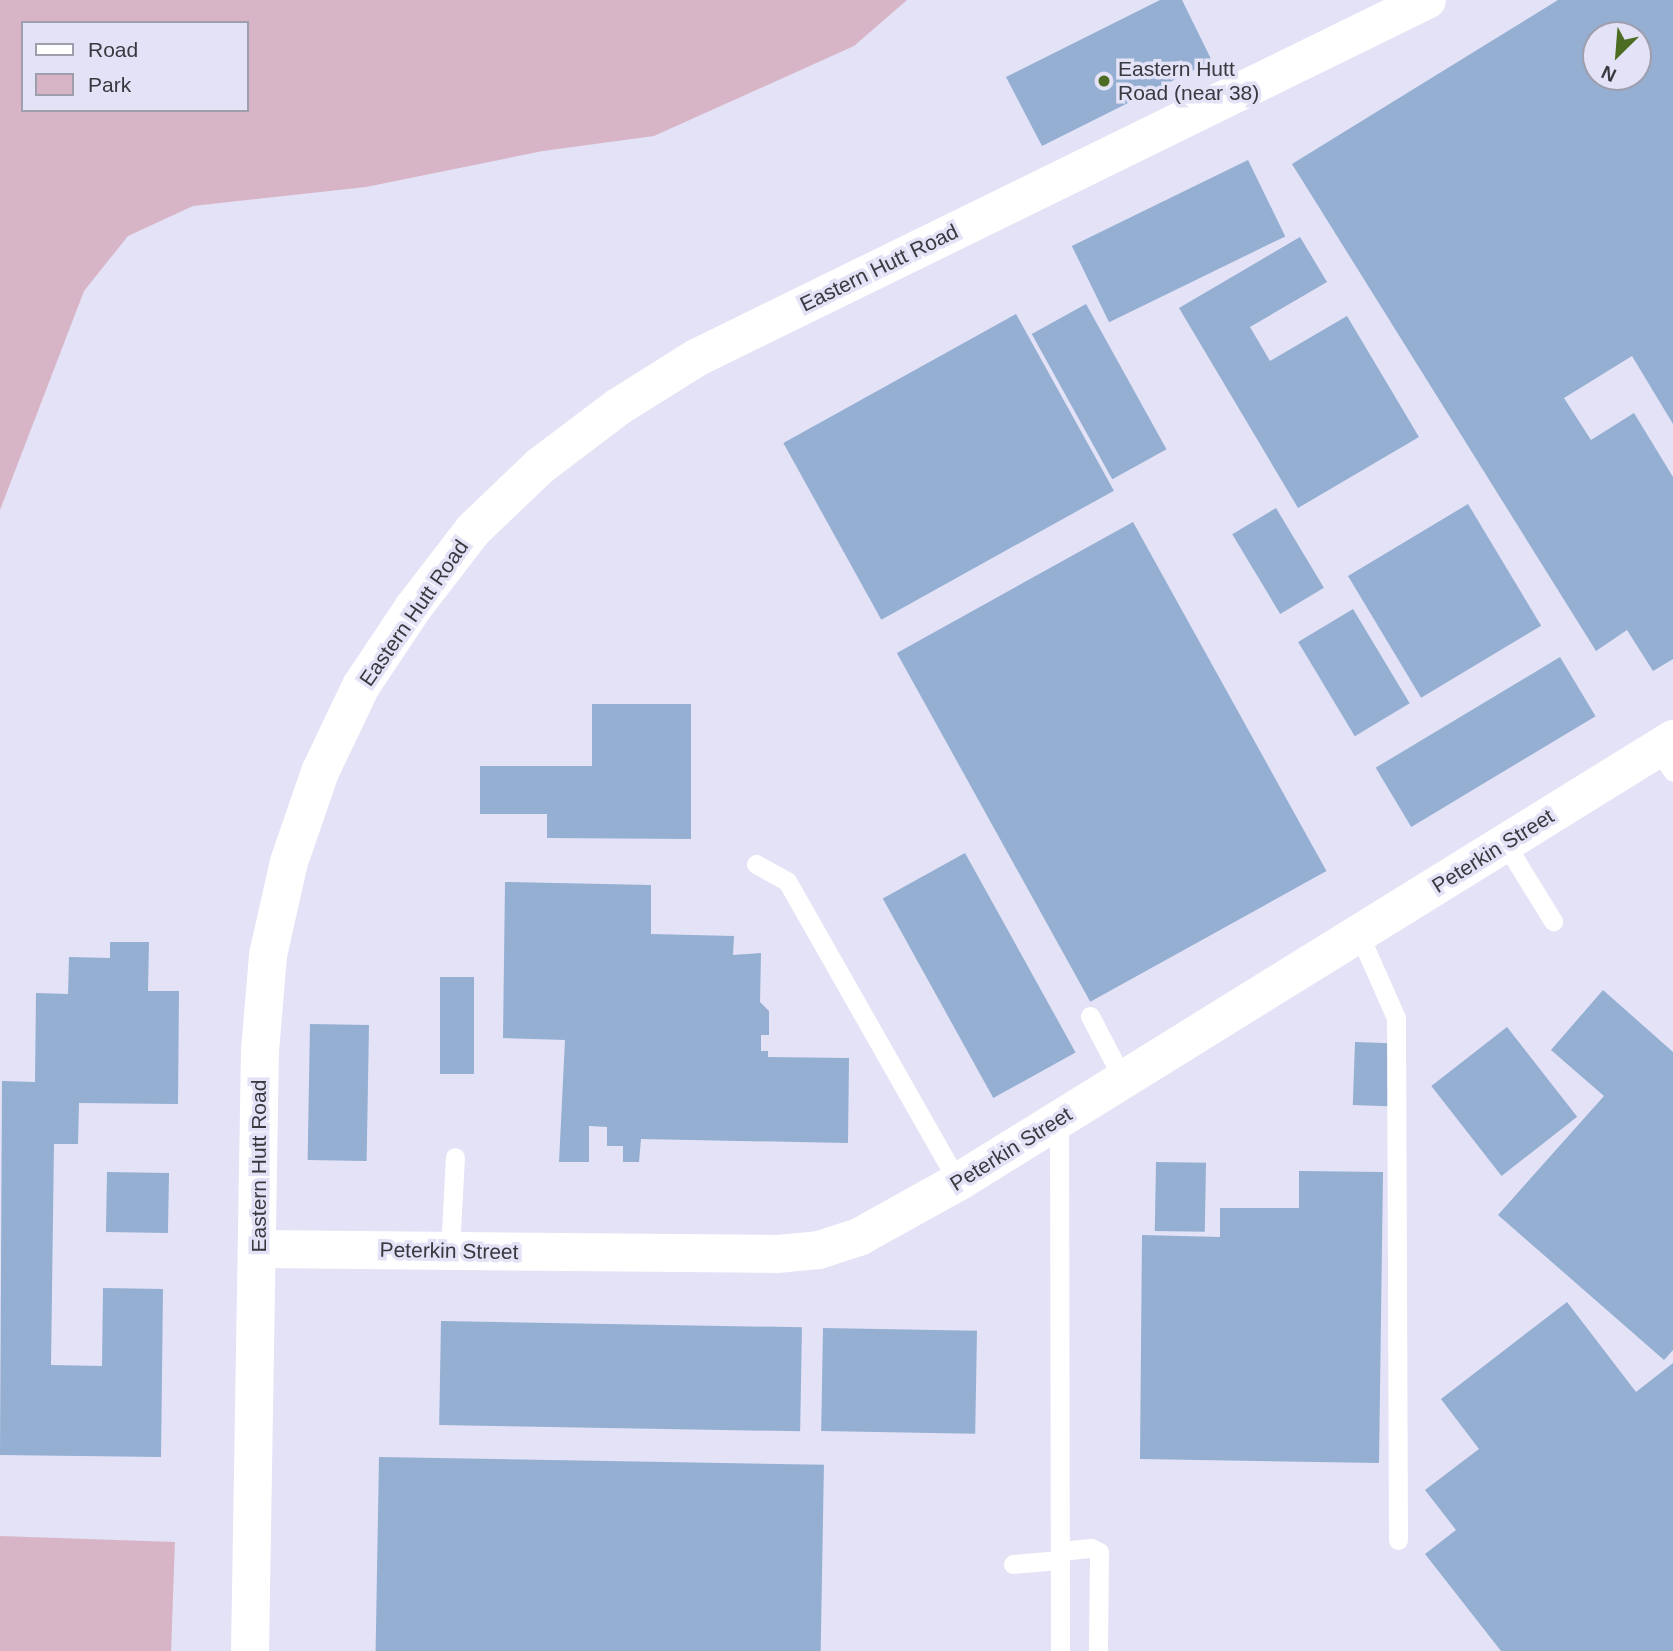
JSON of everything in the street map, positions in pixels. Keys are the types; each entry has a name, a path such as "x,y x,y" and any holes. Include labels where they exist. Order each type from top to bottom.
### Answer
{"street":[{"name":"Eastern Hutt Road","path":"250,1651 259,1249 260,1051 268,955 289,862 320,772 361,686 412,608 473,530 580,433 696,358 1427,0"},
{"name":"Peterkin Street","path":"259,1249 777,1254 819,1250 890,1223 1505,844 1668,753"}],"lane":[{"path":"1505,844 1553,921"},
{"path":"756,864 787,881 958,1182"},
{"path":"1359,934 1396,1018 1398,1540"},
{"path":"1090,1016 1124,1079"},
{"path":"1059,1118 1060,1651"},
{"path":"450,1251 455,1157"},
{"path":"1013,1564 1091,1548 1099,1552 1098,1651"}],"green space":[{"path":"0,0 907,0 854,46 654,136 543,151 366,187 193,206 128,236 84,291 0,510"},
{"path":"0,1536 175,1542 171,1651 0,1651"}],"building":[{"path":"1160,0 1182,0 1212,61 1042,146 1006,77"},
{"path":"1558,0 1673,0 1673,424 1632,356 1564,398 1591,440 1634,413 1673,477 1673,659 1653,671 1627,630 1596,651 1292,164"},
{"path":"1248,160 1285,236 1109,322 1072,246"},
{"path":"1300,237 1327,282 1250,327 1270,361 1347,316 1419,437 1298,508 1179,308"},
{"path":"1086,304 1166,449 1112,479 1032,334"},
{"path":"1016,314 1114,491 881,620 783,443"},
{"path":"1468,504 1541,626 1421,698 1348,576"},
{"path":"1276,508 1324,588 1280,614 1232,534"},
{"path":"1133,522 1326,871 1090,1002 897,653"},
{"path":"1353,609 1410,703 1355,736 1298,642"},
{"path":"1560,657 1596,716 1411,827 1376,768"},
{"path":"592,704 691,704 691,839 547,838 547,814 480,814 480,766 592,766"},
{"path":"965,853 1076,1052 993,1098 883,899"},
{"path":"505,882 651,885 651,934 734,936 733,955 761,953 760,1002 769,1011 769,1035 761,1035 761,1051 768,1051 768,1057 849,1058 848,1143 641,1139 639,1162 623,1162 623,1146 607,1146 607,1127 589,1126 589,1162 559,1162 565,1040 503,1038"},
{"path":"110,942 149,942 148,991 179,991 178,1104 79,1103 78,1144 54,1144 51,1365 102,1366 103,1288 163,1289 161,1457 0,1455 2,1081 35,1082 36,993 68,994 69,957 110,958"},
{"path":"440,977 474,977 474,1074 440,1074"},
{"path":"1603,990 1673,1052 1673,1350 1664,1360 1498,1215 1604,1096 1551,1050"},
{"path":"310,1024 369,1025 367,1161 308,1160"},
{"path":"1507,1027 1577,1117 1502,1176 1431,1086"},
{"path":"1355,1042 1390,1043 1388,1106 1353,1105"},
{"path":"1156,1162 1206,1163 1205,1232 1155,1231"},
{"path":"1299,1171 1383,1172 1379,1463 1140,1459 1142,1235 1220,1237 1220,1208 1299,1208"},
{"path":"107,1172 169,1173 168,1233 106,1232"},
{"path":"1567,1302 1636,1392 1673,1363 1673,1651 1501,1651 1425,1554 1456,1530 1425,1490 1479,1449 1441,1399"},
{"path":"441,1321 802,1327 800,1431 439,1425"},
{"path":"823,1328 977,1331 975,1434 821,1431"},
{"path":"379,1457 824,1465 821,1651 376,1651"}],"place":[{"name":"Eastern Hutt Road (near 38)","path":"1104,81"}]}
